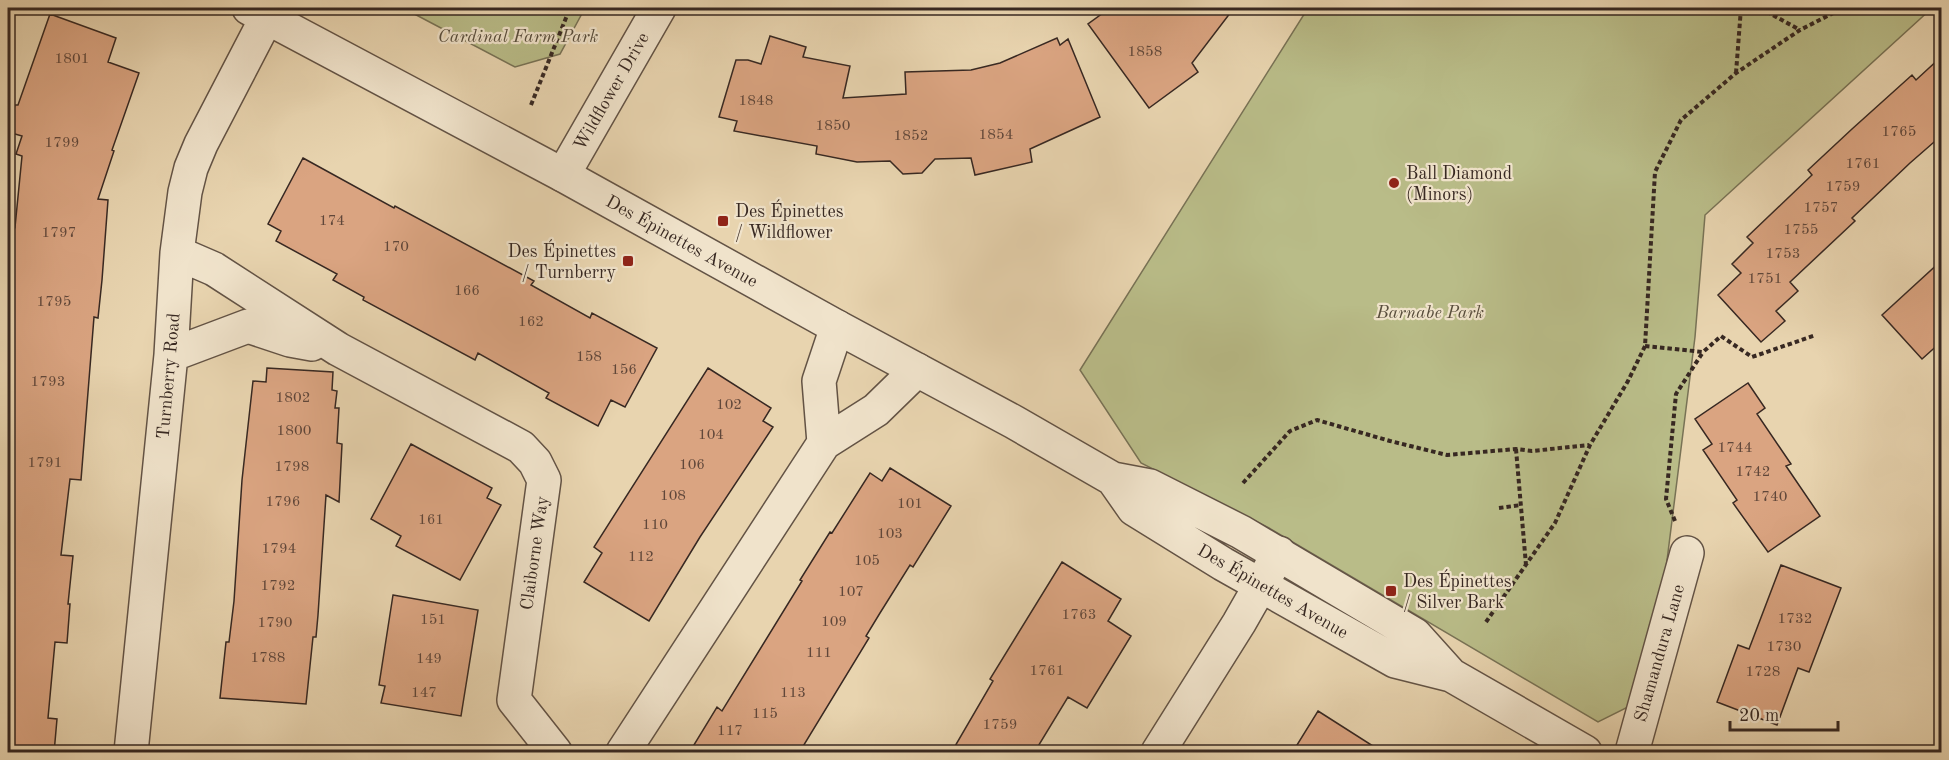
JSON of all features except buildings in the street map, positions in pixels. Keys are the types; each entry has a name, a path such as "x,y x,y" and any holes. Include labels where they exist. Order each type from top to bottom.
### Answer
{"street":[{"name":"Wildflower Drive","path":"563,175 659,8"},
{"name":"Des Épinettes Avenue","path":"258,12 563,175 1014,422 1113,479 1150,486 1279,553 1415,635 1451,675"},
{"name":"Turnberry Road","path":"131,753 171,354 177,254 185,192 191,168 258,12"},
{"name":"Claiborne Way","path":"177,254 214,269 338,349 521,447 535,462 544,480 514,700 555,753"},
{"name":"Claiborne Way","path":"171,354 248,326 290,340 338,349"},
{"path":"824,443 819,381 837,327"},
{"path":"623,753 824,443 876,410 917,370"},
{"name":"Des Épinettes Avenue","path":"1113,479 1134,509 1223,564 1395,661 1451,675 1585,753"},
{"path":"1158,753 1239,623 1279,553"},
{"name":"Shamandura Lane","path":"1632,753 1687,553"}],"path":[{"path":"531,105 570,8"},
{"path":"1736,73 1741,8"},
{"path":"1760,8 1800,30"},
{"path":"1486,622 1555,523 1590,445 1628,381 1645,346 1655,172 1681,120 1736,73 1800,30 1843,8"},
{"path":"1687,553 1666,499 1676,394 1703,352 1721,336 1752,357 1816,335"},
{"path":"1645,346 1703,352"},
{"path":"1243,483 1290,431 1317,420 1390,441 1447,454 1516,449 1532,451 1590,445"},
{"path":"1516,449 1526,566"},
{"path":"1499,508 1521,505"}],"green space":[{"name":"Cardinal Farm Park","path":"403,8 585,8 560,54 515,67"},
{"name":"Barnabe Park","path":"1308,8 1932,8 1705,215 1695,337 1650,696 1598,722 1269,528 1141,463 1080,370"}],"place":[{"name":"Ball Diamond (Minors)","path":"1394,183"},
{"name":"Des Épinettes / Wildflower","path":"723,221"},
{"name":"Des Épinettes / Turnberry","path":"628,261"},
{"name":"Des Épinettes / Silver Bark","path":"1391,591"}]}
